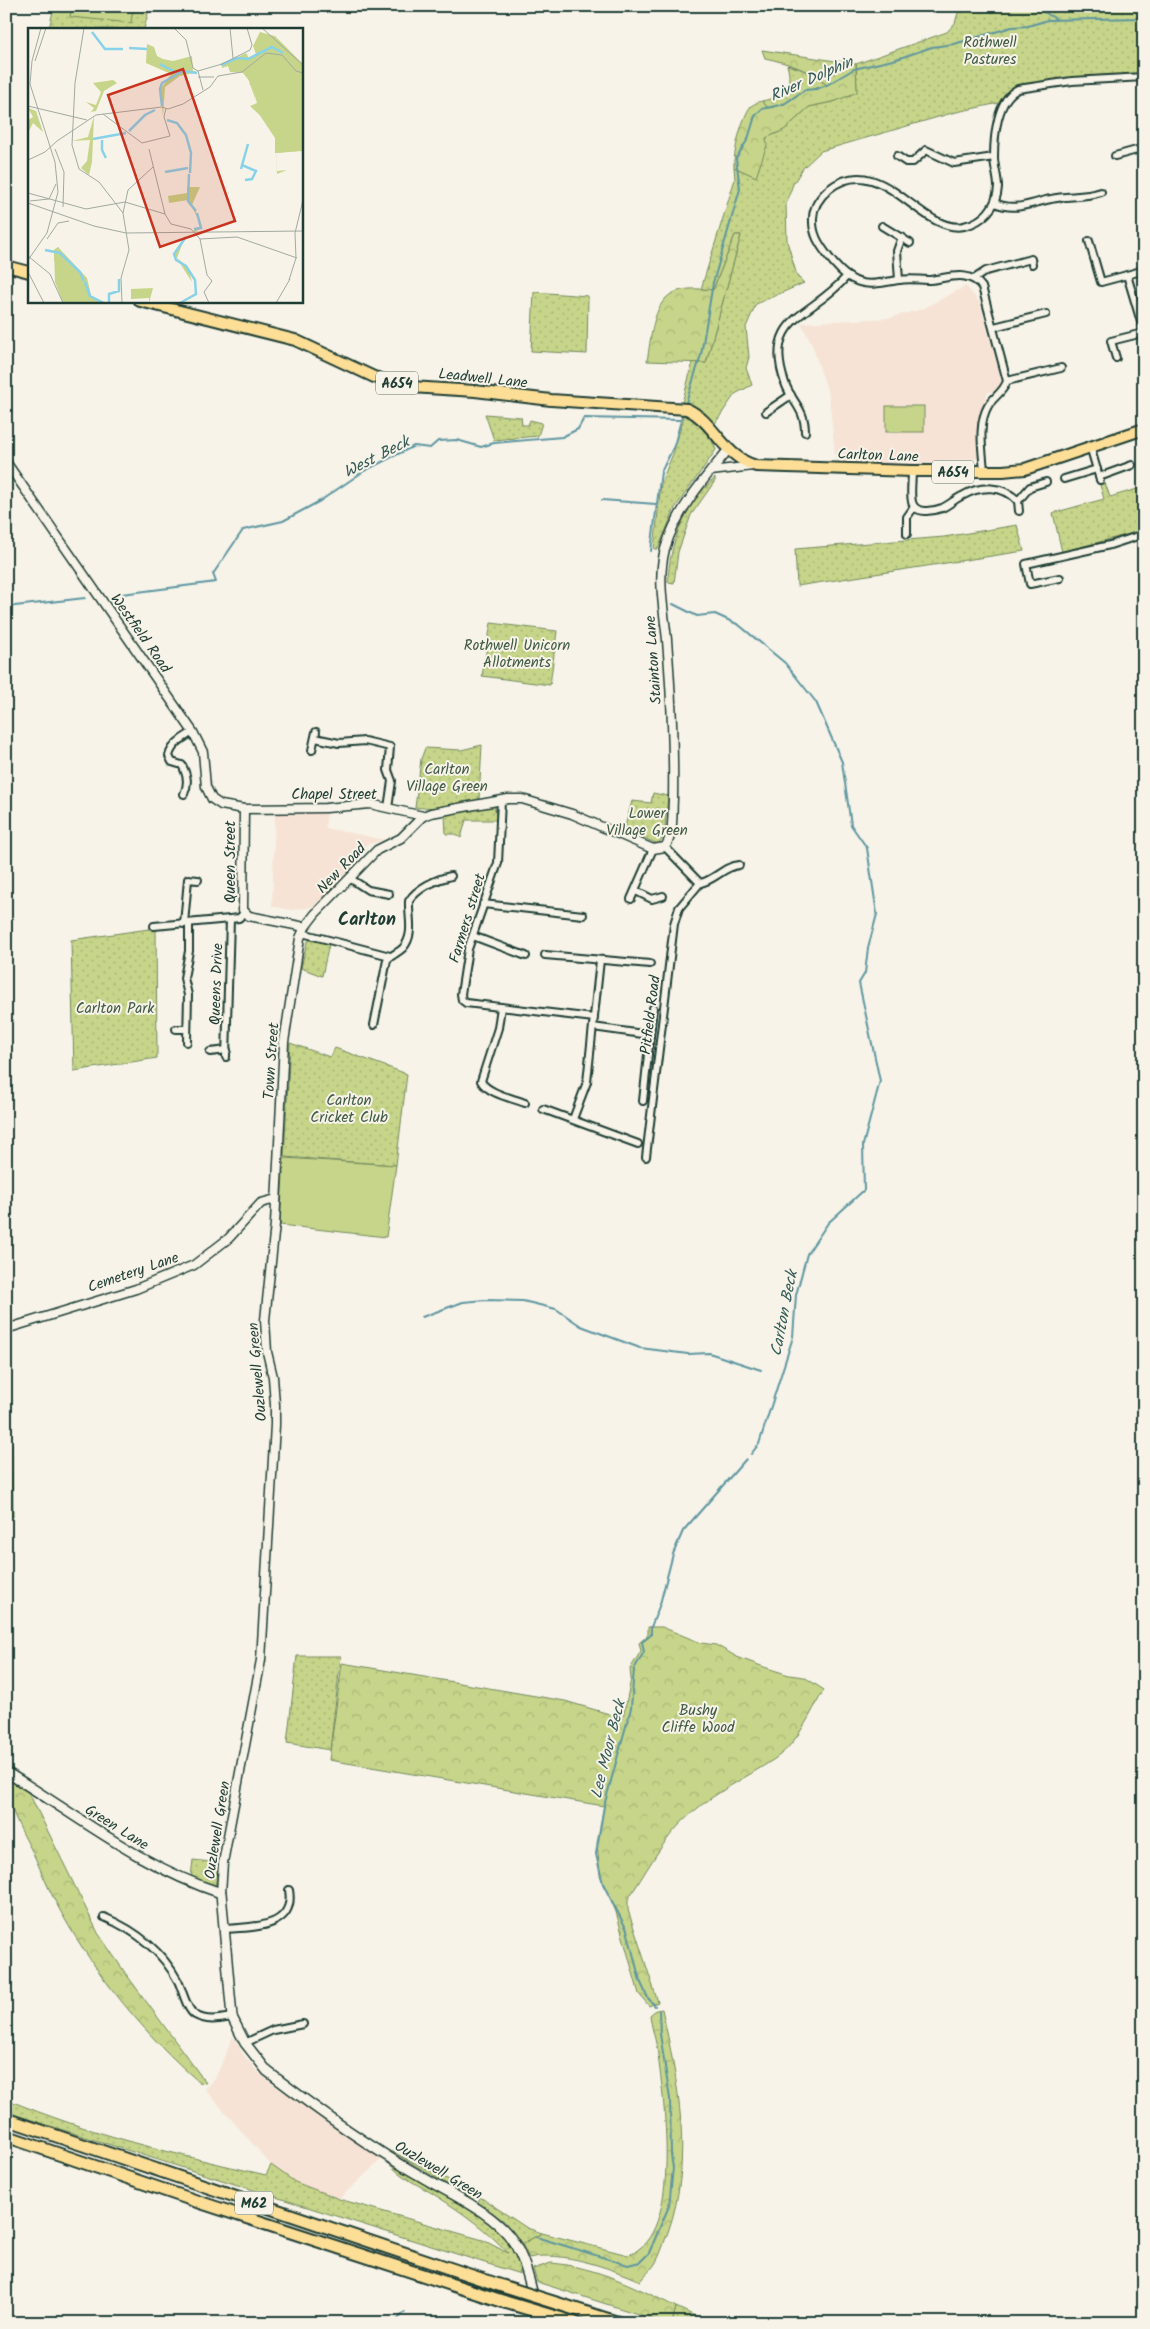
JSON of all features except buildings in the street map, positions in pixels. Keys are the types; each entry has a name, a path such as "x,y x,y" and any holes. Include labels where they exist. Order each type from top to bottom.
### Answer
{"highway":[{"name":"M62","path":"6,2119 502,2286 619,2323"},
{"name":"M62","path":"6,2136 196,2202 575,2323"}],"main road":[{"path":"6,266 28,272"},
{"name":"Leadwell Lane","path":"144,302 296,340 374,376 411,386 475,390 551,400 680,407 692,411 728,450 740,459 756,466"},
{"name":"Carlton Lane","path":"756,466 912,472 984,472 1025,469 1144,429"},
{"name":"Green Lane","path":"6,1772 144,1860 186,1880 221,1893"},
{"name":"Ouzlewell Green","path":"221,1893 232,2017 244,2043 267,2071 300,2096 362,2140 478,2209 504,2229 519,2251 540,2323"}],"street":[{"path":"984,472 983,418 989,404 1002,392 1007,381 982,287 974,279 954,276 928,280 899,280 878,285 860,282 847,276 818,243 813,225 815,206 820,198 844,180 851,178 869,179 950,226 958,227 977,222 986,216 995,203 998,186 994,158 1001,111 1006,98 1014,91 1072,81 1144,77"},
{"path":"1115,156 1144,148"},
{"path":"897,156 906,162 913,162 926,150 954,163 994,158"},
{"path":"995,203 1007,207 1020,207 1051,198 1097,195"},
{"path":"882,226 910,242"},
{"path":"899,280 897,251 902,237"},
{"path":"1089,241 1101,282 1144,270"},
{"path":"974,279 986,271 1031,260 1032,264"},
{"path":"1116,358 1111,341 1143,332 1127,275"},
{"path":"805,432 803,414 791,396 783,373 779,348 781,338 792,321 832,293 847,276"},
{"path":"994,327 1046,314"},
{"path":"1007,381 1060,368"},
{"path":"766,412 791,396"},
{"path":"1090,446 1099,479 1132,465"},
{"name":"Stainton Lane","path":"665,847 671,833 673,779 662,572 666,549 681,512 728,450"},
{"name":"Westfield Road","path":"6,462 193,732 203,752 206,787 212,799 221,805 244,809"},
{"path":"711,471 756,466"},
{"path":"1064,479 1096,469"},
{"path":"912,472 912,502 914,507 927,512 944,507 973,490 992,489 1005,490 1018,501 1019,510"},
{"path":"1018,501 1030,487 1046,482"},
{"path":"907,534 907,517 914,507"},
{"path":"1060,578 1030,584 1026,564 1110,545 1144,534"},
{"path":"184,794 187,786 186,772 182,765 172,762 168,756 170,750 178,741 193,732"},
{"path":"312,750 315,735 339,743 365,741 390,747 388,770 392,781 388,808"},
{"path":"424,816 501,800 522,799 547,806 609,829 653,849 665,847 700,883 707,882 732,866 739,865"},
{"name":"Farmers street","path":"501,800 498,863 465,963 462,1000 466,1003 594,1018"},
{"name":"Chapel Street","path":"244,809 326,808 359,804 424,816"},
{"name":"Queen Street","path":"244,809 242,907 244,912 249,916 304,930"},
{"name":"New Road","path":"304,930 377,850 401,838 424,816"},
{"path":"631,899 653,849"},
{"path":"374,1025 385,966 390,956 401,950 408,939 411,922 407,899 438,875 451,876"},
{"path":"187,1042 188,995 184,978 189,951 186,924 188,879 198,880"},
{"path":"351,879 368,890 389,894"},
{"name":"Pitfield Road","path":"646,1157 674,924 679,908 700,883"},
{"path":"636,891 652,898 664,896"},
{"path":"483,904 583,915"},
{"path":"154,926 239,918 244,912"},
{"name":"Queens Drive","path":"210,1052 226,1053 230,919"},
{"path":"304,930 390,956"},
{"name":"Town Street","path":"276,1199 284,1042 292,985 304,930"},
{"path":"473,936 526,956"},
{"path":"545,955 650,964"},
{"path":"573,1119 587,1082 600,960"},
{"path":"501,1007 498,1028 481,1080 484,1086 525,1103"},
{"path":"643,1101 653,1008"},
{"path":"593,1027 650,1035"},
{"path":"176,1029 187,1029"},
{"path":"543,1109 638,1144"},
{"name":"Cemetery Lane","path":"6,1329 136,1289 194,1265 223,1243 261,1203 276,1199"},
{"name":"Ouzlewell Green","path":"221,1893 223,1863 261,1660 276,1405 273,1377 267,1352 265,1320 276,1199"},
{"path":"224,1929 272,1923 282,1917 287,1911 291,1901 289,1890"},
{"path":"104,1918 139,1937 166,1962 194,2014 216,2020 232,2017"},
{"path":"111,1929 114,1922"},
{"path":"244,2043 274,2030 303,2024"}],"shaded area":[{"path":"966,286 980,303 1001,378 1000,385 994,392 988,392 978,418 978,459 915,465 836,463 829,396 811,342 801,323 889,318 922,309"},
{"path":"275,812 327,813 325,828 386,840 368,844 361,849 355,867 329,894 312,907 292,910 272,906"},
{"path":"233,2036 243,2054 257,2071 274,2085 382,2159 339,2199 295,2182 271,2165 205,2089 215,2079"}],"green space":[{"path":"54,6 150,6 144,28 49,28"},
{"path":"72,6 133,6 131,23 70,17"},
{"name":"Rothwell Pastures","path":"960,6 1144,6 1144,73 1071,78 1017,86 1007,92 999,103 952,113 821,151 803,168 793,184 786,204 787,241 797,276 804,283 756,304 746,327 749,357 746,368 752,385 735,394 714,425 694,407 682,403 693,362 706,363 741,235 735,235 713,290 701,289 735,179 734,167 756,176 766,138 784,130 809,107 836,101 844,96 850,96 857,85 856,64 947,32 955,23"},
{"path":"762,50 856,64 857,92 836,101 809,107 784,130 766,138 767,145 756,177 734,167 739,135 744,118 751,106 762,101 768,108 784,104 805,90 827,85 813,75 798,68 765,58"},
{"path":"787,65 809,73 827,85 799,93 784,104 768,108 762,101 775,97 785,90 789,80"},
{"path":"735,235 741,235 706,363 647,361 651,333 661,305 666,298 678,291 693,289 713,290"},
{"path":"534,292 588,296 587,354 531,351"},
{"path":"886,406 924,406 924,432 886,432"},
{"path":"485,414 521,417 522,425 528,425 530,420 542,423 538,436 494,440"},
{"path":"689,414 712,440 716,450 675,508 658,549 654,549 661,483 674,451 684,416"},
{"path":"715,478 715,481 691,515 678,552 674,583 668,582 675,539 687,512 704,488"},
{"path":"1105,483 1110,497 1144,487 1144,530 1062,552 1053,513 1104,499 1100,485"},
{"path":"1017,525 1024,551 797,586 795,549 944,537"},
{"name":"Rothwell Unicorn Allotments","path":"491,623 557,631 550,685 482,676"},
{"name":"Carlton Village Green","path":"482,745 479,800 447,807 415,808 421,759 425,748 461,750"},
{"name":"Lower Village Green","path":"653,793 668,796 664,837 658,844 624,830 632,801 651,803"},
{"path":"494,804 497,820 466,820 461,838 455,834 446,834 445,815"},
{"name":"Carlton Park","path":"156,928 157,1058 74,1071 71,940"},
{"path":"311,939 329,944 322,976 301,968 307,942"},
{"name":"Carlton Cricket Club","path":"290,1043 330,1057 335,1048 407,1074 396,1165 284,1157"},
{"path":"284,1158 396,1165 386,1237 280,1225"},
{"path":"6,1439 12,1443 13,1517 6,1510"},
{"name":"Bushy Cliffe Wood","path":"648,1627 662,1627 701,1643 716,1645 737,1657 764,1667 789,1675 804,1677 824,1690 798,1736 784,1751 764,1766 714,1796 680,1824 659,1851 628,1899 628,1910 658,2002 649,2006 639,1994 616,1912 600,1875 597,1843 604,1806 329,1760 342,1663 565,1701 623,1718 631,1679 630,1669 641,1651 639,1643 648,1635"},
{"path":"297,1656 341,1656 330,1750 287,1743"},
{"path":"6,1778 28,1791 98,1933 206,2083 199,2082 141,2025 90,1960 58,1907 19,1826 11,1807"},
{"path":"193,1860 219,1863 215,1886 191,1877"},
{"path":"662,2009 678,2093 682,2149 676,2204 657,2260 640,2281 600,2266 570,2258 541,2256 529,2258 522,2244 542,2233 628,2255 646,2242 657,2221 664,2193 666,2161 663,2097 657,2048 650,2015 656,2010"},
{"path":"6,2099 69,2123 134,2143 200,2160 266,2175 271,2165 295,2182 339,2199 483,2240 508,2253 492,2237 457,2209 404,2177 388,2162 460,2202 496,2228 509,2241 517,2255 520,2274 6,2112"},
{"path":"391,2151 465,2188 477,2195 472,2199"},
{"path":"480,2197 527,2228 542,2233 522,2244 504,2221 478,2203"},
{"path":"551,2263 600,2273 631,2285 676,2307 672,2323 666,2323 537,2282 533,2269"},
{"path":"676,2307 710,2323 672,2323"}],"waterway":[{"path":"1034,6 1056,19"},
{"name":"River Dolphin","path":"685,406 701,355 713,283 740,189 736,158 748,139 755,116 762,109 784,104 805,90 827,85 854,69 897,59 932,47 954,44 1012,27 1028,26 1048,20 1144,18"},
{"name":"River Dolphin","path":"651,551 661,472 674,446 683,413"},
{"name":"West Beck","path":"114,595 216,582 213,574 243,530 283,521 320,501 364,471 414,446 430,448 438,441 457,440 481,447 494,443 562,437 578,429 584,418 681,420"},
{"path":"602,500 656,504"},
{"name":"West Beck","path":"6,607 85,598"},
{"name":"Carlton Beck","path":"673,604 697,616 715,614 739,625 785,663 816,702 842,762 851,825 867,848 877,914 868,948 865,973 859,983 880,1081 863,1145 864,1190 828,1223 807,1254 796,1295 793,1337 759,1444 751,1454"},
{"path":"422,1317 463,1302 486,1300 523,1301 556,1309 581,1326 640,1348 688,1354 709,1353 761,1370"},
{"name":"Lee Moor Beck","path":"655,2006 648,1998 640,1981 627,1930 603,1884 596,1854 604,1806 631,1708 634,1669 644,1652 642,1642 651,1635 651,1627 660,1604 673,1554 683,1531 746,1459"},
{"name":"Lee Moor Beck","path":"536,2237 628,2265 640,2262 649,2253 669,2206 673,2168 670,2099 660,2034 659,2011"},
{"name":"Lee Moor Beck","path":"394,2323 405,2312"}],"district":[{"name":"Carlton","path":"367,919"}]}
